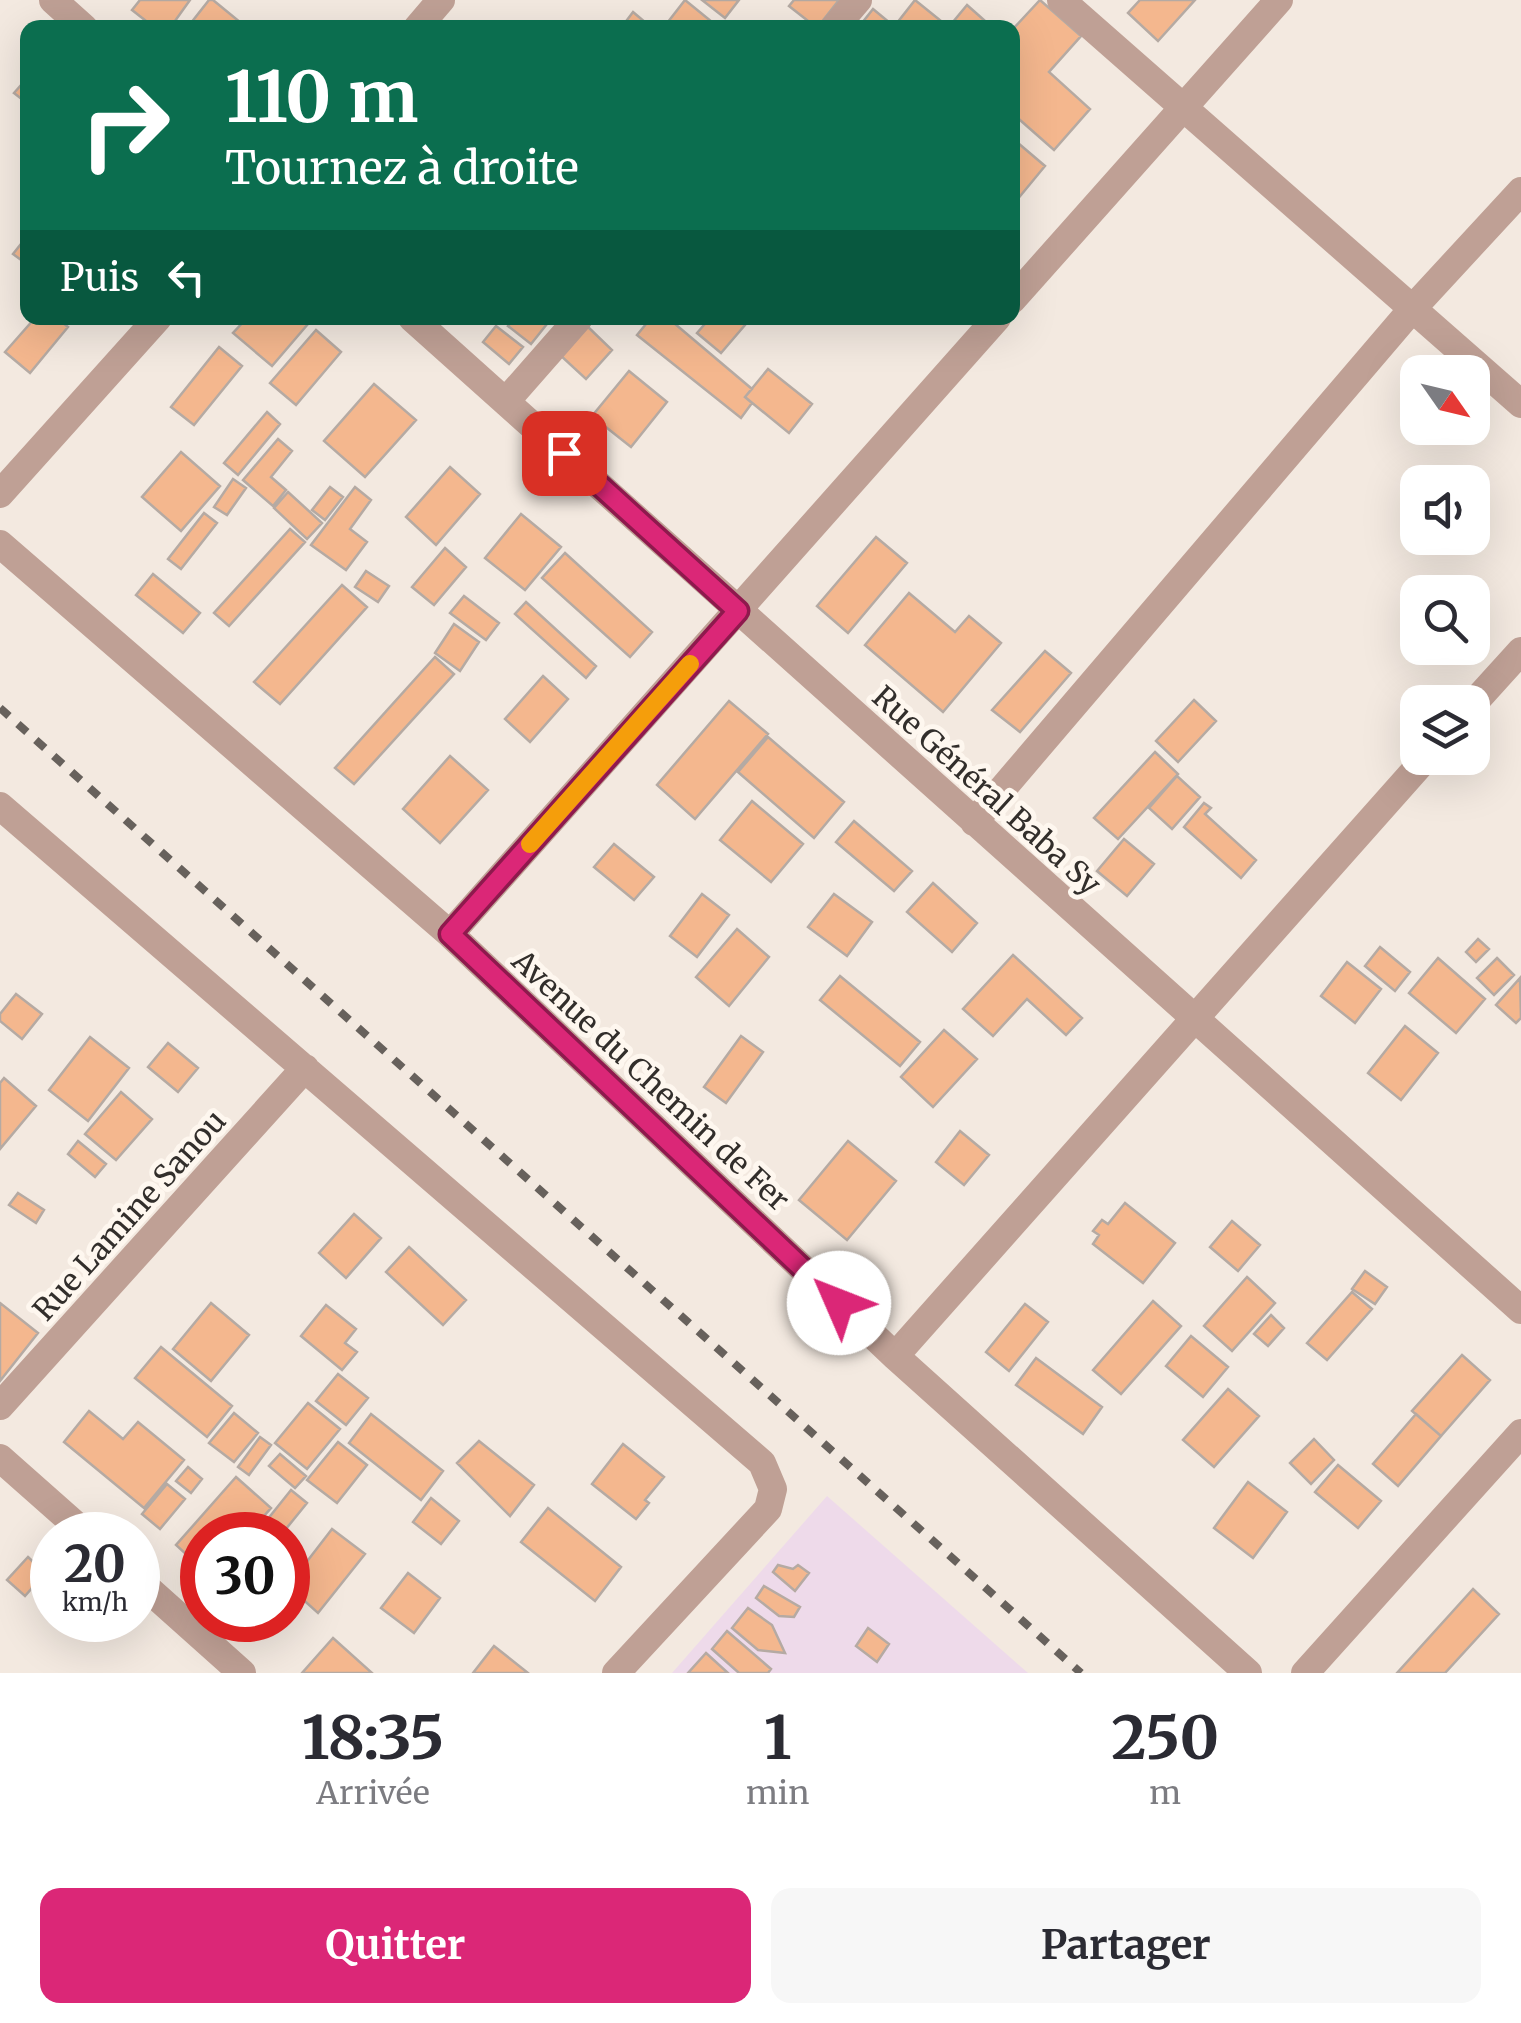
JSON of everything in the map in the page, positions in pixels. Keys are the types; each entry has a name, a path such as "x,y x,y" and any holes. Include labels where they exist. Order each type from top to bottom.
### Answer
{"street":[{"path":"54,0 75,20"},
{"path":"424,20 442,0"},
{"path":"841,20 858,0"},
{"path":"1061,0 1521,404"},
{"path":"1020,291 1279,0"},
{"path":"974,822 1413,308 1521,191"},
{"path":"0,494 152,325"},
{"name":"Rue Général Baba Sy","path":"420,325 1521,1310"},
{"path":"507,400 573,325"},
{"path":"450,934 991,325"},
{"name":"Avenue du Chemin de Fer","path":"0,544 450,934 895,1356 1248,1673"},
{"path":"1490,685 1521,651"},
{"path":"895,1356 1411,775"},
{"path":"0,806 762,1462 773,1489 768,1510 619,1672"},
{"name":"Rue Lamine Sanou","path":"0,1406 305,1068"},
{"path":"1305,1673 1521,1433"},
{"path":"0,1458 61,1512"},
{"path":"160,1600 242,1673"}],"shaded area":[{"path":"827,1496 1028,1673 672,1673"}],"building":[{"path":"140,0 190,0 176,20 145,20 132,10"},
{"path":"213,0 237,20 193,20"},
{"path":"685,0 710,20 669,20"},
{"path":"702,0 739,0 725,18"},
{"path":"794,0 839,0 823,20 807,20 789,6"},
{"path":"915,0 940,20 899,20"},
{"path":"1040,0 1081,36 1049,72 1090,109 1054,150 1020,120 1020,21"},
{"path":"1140,0 1195,0 1158,41 1128,13"},
{"path":"967,5 984,20 955,20"},
{"path":"873,9 886,20 864,20"},
{"path":"1020,145 1045,166 1020,196"},
{"path":"29,325 68,327 30,373 5,352"},
{"path":"240,325 307,325 272,366 233,333"},
{"path":"509,325 546,325 531,344"},
{"path":"645,325 676,325 752,389 745,397 752,403 741,418 637,335"},
{"path":"704,325 745,325 721,353 697,333"},
{"path":"496,326 523,347 509,364 483,342"},
{"path":"587,326 612,350 586,379 560,355"},
{"path":"316,330 341,352 296,405 270,383"},
{"path":"219,347 242,366 194,425 171,407"},
{"path":"768,369 812,404 789,433 745,397"},
{"path":"629,371 667,402 631,447 592,416"},
{"path":"374,384 416,420 365,477 324,441"},
{"path":"267,412 280,424 238,475 224,463"},
{"path":"278,439 292,451 271,477 286,490 273,506 243,480"},
{"path":"181,452 220,486 181,531 142,497"},
{"path":"450,467 480,494 436,545 406,517"},
{"path":"233,479 246,488 227,515 214,507"},
{"path":"330,487 343,497 325,520 312,510"},
{"path":"355,487 371,500 350,529 367,542 346,570 311,545"},
{"path":"288,492 322,523 307,539 274,508"},
{"path":"204,513 217,523 181,569 168,559"},
{"path":"521,514 561,547 525,590 485,558"},
{"path":"290,529 305,542 229,626 214,613"},
{"path":"876,537 907,563 848,633 817,606"},
{"path":"445,548 466,567 434,605 412,587"},
{"path":"565,553 652,632 630,657 542,578"},
{"path":"366,571 389,586 378,602 355,587"},
{"path":"153,574 200,613 183,633 136,595"},
{"path":"342,585 367,607 280,704 254,682"},
{"path":"909,593 955,632 969,616 1001,643 943,712 865,645"},
{"path":"464,596 499,623 486,640 450,613"},
{"path":"526,602 596,666 586,678 515,614"},
{"path":"454,624 479,642 460,671 435,653"},
{"path":"1045,651 1071,673 1020,732 992,710"},
{"path":"435,657 454,674 354,784 335,768"},
{"path":"543,676 568,699 530,742 505,719"},
{"path":"1194,700 1216,721 1178,762 1156,741"},
{"path":"729,701 768,734 695,819 657,785"},
{"path":"768,737 844,802 814,838 738,772"},
{"path":"1155,752 1178,774 1118,839 1094,818"},
{"path":"450,756 488,790 440,843 403,809"},
{"path":"1177,776 1200,797 1172,829 1149,808"},
{"path":"752,801 803,844 771,882 720,840"},
{"path":"1204,803 1211,808 1205,814 1256,860 1241,878 1184,827"},
{"path":"854,821 912,871 894,891 836,842"},
{"path":"1124,839 1154,864 1127,896 1097,871"},
{"path":"614,844 654,877 634,900 594,867"},
{"path":"933,883 977,923 952,952 907,912"},
{"path":"702,894 729,915 697,957 670,936"},
{"path":"834,894 872,922 847,956 808,927"},
{"path":"737,929 769,957 729,1006 696,977"},
{"path":"1478,939 1489,949 1476,962 1466,952"},
{"path":"1380,947 1410,972 1395,991 1365,966"},
{"path":"1013,955 1082,1018 1066,1035 1027,999 993,1036 963,1009"},
{"path":"1438,958 1485,999 1456,1033 1409,993"},
{"path":"1497,958 1514,975 1494,995 1477,978"},
{"path":"1347,962 1381,989 1355,1023 1321,996"},
{"path":"840,976 920,1042 900,1066 820,1000"},
{"path":"1520,978 1521,1018 1516,1023 1496,1005"},
{"path":"16,994 42,1014 22,1039 0,1021 0,1014"},
{"path":"1405,1026 1438,1053 1401,1100 1368,1073"},
{"path":"944,1030 977,1059 933,1107 901,1077"},
{"path":"741,1036 763,1052 726,1103 704,1087"},
{"path":"90,1037 129,1068 88,1121 49,1090"},
{"path":"168,1043 198,1068 178,1092 148,1067"},
{"path":"4,1078 36,1106 0,1149 0,1083"},
{"path":"121,1092 152,1119 116,1160 85,1134"},
{"path":"960,1131 989,1155 964,1185 936,1162"},
{"path":"78,1141 106,1164 95,1177 68,1154"},
{"path":"848,1141 896,1181 847,1240 799,1200"},
{"path":"18,1193 44,1210 36,1223 9,1205"},
{"path":"1125,1203 1175,1243 1143,1283 1093,1244 1099,1235 1093,1231 1102,1220 1108,1224"},
{"path":"354,1214 381,1238 346,1278 319,1253"},
{"path":"1232,1221 1260,1245 1238,1271 1210,1247"},
{"path":"409,1247 466,1300 443,1325 386,1272"},
{"path":"1365,1271 1387,1287 1375,1304 1352,1289"},
{"path":"1247,1277 1275,1303 1232,1351 1204,1326"},
{"path":"1352,1292 1372,1309 1327,1360 1307,1343"},
{"path":"1153,1301 1181,1326 1121,1394 1093,1370"},
{"path":"0,1303 38,1333 0,1381"},
{"path":"211,1303 249,1335 211,1381 173,1349"},
{"path":"1025,1304 1048,1322 1009,1371 986,1352"},
{"path":"326,1305 356,1329 345,1343 357,1352 342,1370 301,1336"},
{"path":"1271,1315 1284,1328 1268,1346 1254,1334"},
{"path":"1191,1336 1228,1367 1203,1397 1166,1366"},
{"path":"161,1347 232,1406 207,1437 135,1378"},
{"path":"1462,1355 1490,1380 1441,1436 1412,1411"},
{"path":"1036,1358 1102,1407 1083,1434 1016,1385"},
{"path":"338,1374 368,1398 346,1425 316,1401"},
{"path":"1228,1389 1259,1416 1214,1467 1183,1440"},
{"path":"308,1403 340,1429 307,1469 275,1443"},
{"path":"89,1411 123,1439 138,1422 184,1460 144,1508 64,1442"},
{"path":"234,1413 258,1433 234,1462 209,1443"},
{"path":"371,1414 443,1471 421,1500 349,1443"},
{"path":"1416,1414 1441,1436 1398,1486 1373,1464"},
{"path":"260,1437 271,1445 249,1475 238,1467"},
{"path":"1314,1439 1334,1460 1311,1484 1290,1463"},
{"path":"479,1441 534,1485 510,1516 457,1463"},
{"path":"338,1442 367,1465 337,1503 307,1480"},
{"path":"623,1444 664,1477 645,1500 649,1503 636,1519 592,1484"},
{"path":"280,1454 306,1476 295,1488 269,1466"},
{"path":"1338,1465 1381,1501 1358,1528 1315,1492"},
{"path":"188,1467 202,1479 191,1493 176,1481"},
{"path":"236,1477 271,1508 267,1512 205,1512"},
{"path":"1248,1482 1287,1512 1253,1558 1214,1528"},
{"path":"167,1484 185,1499 160,1529 160,1512 144,1512"},
{"path":"291,1490 307,1503 300,1512 273,1512"},
{"path":"431,1498 459,1521 441,1544 413,1522"},
{"path":"548,1508 621,1567 595,1601 521,1542"},
{"path":"332,1529 365,1554 318,1613 310,1606 310,1558"},
{"path":"30,1559 30,1590 25,1596 7,1580"},
{"path":"778,1565 793,1569 798,1565 809,1573 795,1591 773,1572"},
{"path":"408,1573 440,1598 414,1633 381,1608"},
{"path":"764,1586 800,1607 794,1617 779,1616 756,1598"},
{"path":"1473,1589 1499,1614 1445,1673 1397,1673"},
{"path":"748,1608 772,1625 785,1653 758,1650 732,1628"},
{"path":"868,1628 889,1644 877,1662 856,1646"},
{"path":"727,1631 771,1669 768,1673 739,1673 712,1649"},
{"path":"333,1638 372,1673 302,1673"},
{"path":"494,1646 528,1673 473,1673"},
{"path":"706,1653 728,1673 688,1673"}],"railway":[{"path":"0,708 1081,1673"}],"slow traffic":[{"path":"530,844 690,664"}],"route":[{"path":"564,453 738,611 450,934 839,1303"}]}
